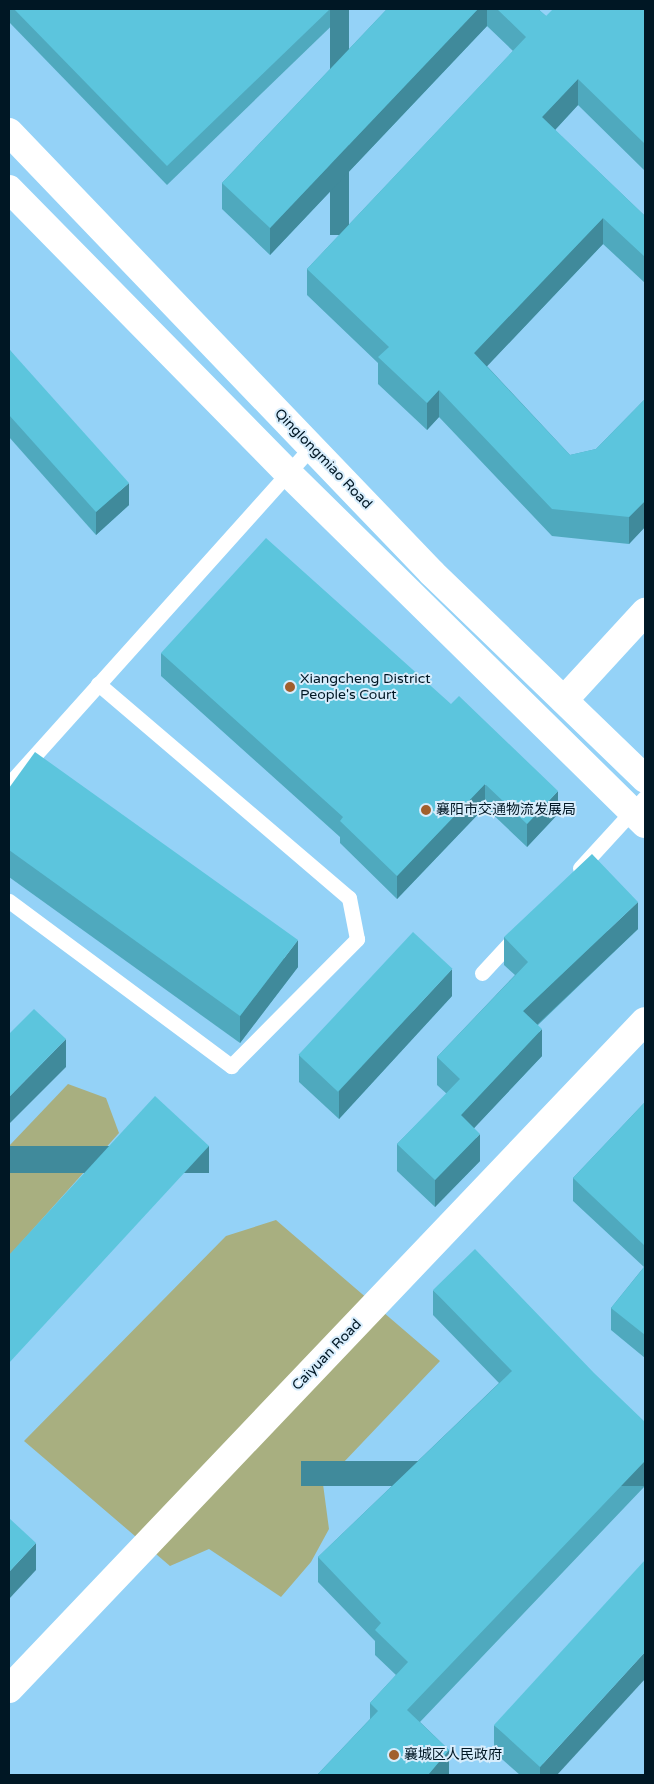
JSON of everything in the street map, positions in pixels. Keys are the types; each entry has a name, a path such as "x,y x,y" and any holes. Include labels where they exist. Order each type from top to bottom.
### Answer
{"street":[{"name":"Qinglongmiao Road","path":"9,132 432,573 645,779"},
{"path":"9,189 287,472 641,811"},
{"path":"564,700 645,612"},
{"name":"Caiyuan Road","path":"9,1689 645,1021"}],"lane":[{"path":"9,784 311,447"},
{"path":"9,901 231,1066 358,938 349,898 98,684"},
{"path":"567,882 641,811"},
{"path":"482,973 528,924"}],"green space":[{"path":"68,1084 106,1098 119,1133 9,1256 9,1146"},
{"path":"276,1220 440,1361 323,1484 329,1529 311,1562 281,1597 209,1549 170,1566 24,1441 226,1236"}],"building":[{"path":"14,9 330,9 167,166"},
{"path":"387,9 478,9 270,228 222,183"},
{"path":"497,9 538,9 546,16 553,9 645,9 645,144 578,79 542,117 645,216 645,257 603,218 474,353 570,455 596,449 645,399 645,501 629,517 552,509 439,390 427,403 378,357 389,347 307,269 526,37"},
{"path":"9,349 129,483 96,512 9,415"},
{"path":"266,538 451,704 459,696 558,791 527,824 485,784 397,876 340,821 343,817 161,653"},
{"path":"35,752 298,940 240,1016 9,850 9,788"},
{"path":"592,854 638,902 523,1011 542,1029 461,1115 480,1134 435,1180 397,1144 460,1079 437,1057 528,962 504,937"},
{"path":"413,932 452,969 338,1092 298,1055"},
{"path":"34,1009 66,1039 9,1097 9,1034"},
{"path":"155,1096 209,1146 9,1363 9,1255"},
{"path":"645,1102 645,1246 573,1178"},
{"path":"475,1249 594,1373 645,1422 645,1461 407,1710 449,1750 428,1775 317,1775 378,1711 370,1703 408,1662 375,1630 381,1623 318,1557 512,1371 433,1290"},
{"path":"645,1266 645,1335 611,1308"},
{"path":"9,1518 36,1543 9,1572"},
{"path":"645,1560 645,1652 540,1767 494,1725"}],"place":[{"name":"Xiangcheng District People's Court","path":"290,687"},
{"name":"襄阳市交通物流发展局","path":"426,810"},
{"name":"襄城区人民政府","path":"394,1755"}]}
